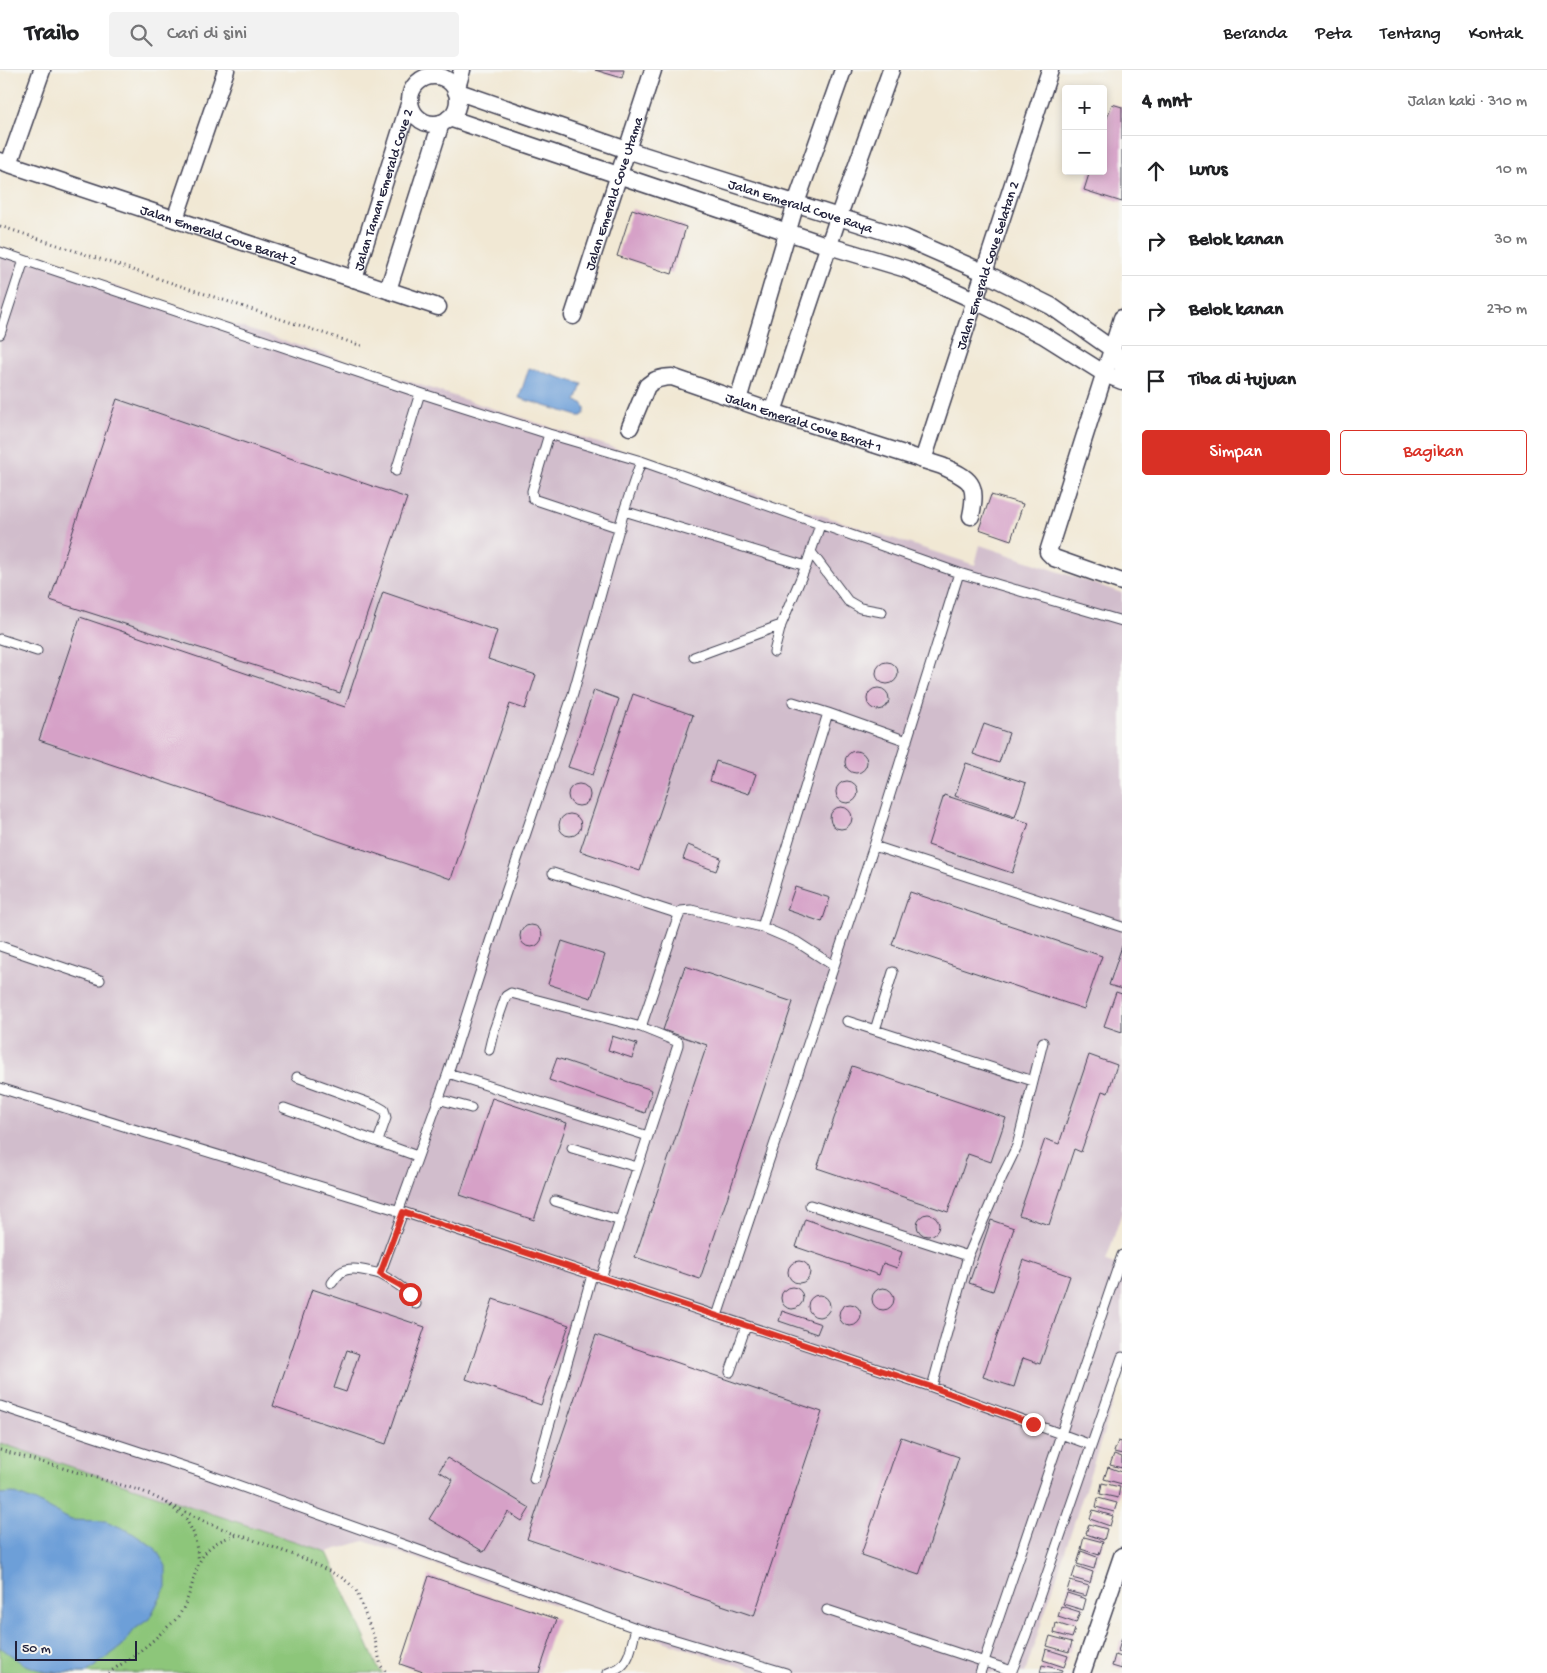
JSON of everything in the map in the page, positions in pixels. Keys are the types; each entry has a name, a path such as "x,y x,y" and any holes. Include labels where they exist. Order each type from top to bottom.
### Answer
{"street":[{"path":"4,162 42,70"},
{"path":"176,219 226,70"},
{"name":"Jalan Taman Emerald Cove 2","path":"354,279 419,70"},
{"path":"388,290 445,120 455,110 457,101 456,91 462,70"},
{"name":"Jalan Emerald Cove Utama","path":"573,316 653,70"},
{"path":"738,400 796,203 843,70"},
{"path":"773,412 890,70"},
{"name":"Jalan Emerald Cove Selatan 2","path":"923,460 1050,70"},
{"path":"412,95 422,79 435,76 448,81 456,91"},
{"name":"Jalan Emerald Cove Raya","path":"456,91 627,150 905,238 984,272 1051,306 1112,349 1122,366"},
{"name":"Jalan Taman Emerald Cove 2","path":"412,95 412,108 420,120 427,123 445,120"},
{"name":"Jalan Emerald Cove Raya","path":"445,120 619,174 829,246 906,269 974,300 1043,335 1104,374 1122,380"},
{"name":"Jalan Emerald Cove Barat 2","path":"4,162 438,307"},
{"path":"1122,318 1048,552 1054,558 1122,582"},
{"name":"Jalan Emerald Cove Barat 1","path":"630,427 647,386 651,382 663,377 672,377 773,412 942,466 960,474 971,482 975,499 971,516"},
{"path":"1082,1673 1122,1556"}],"lane":[{"path":"0,252 420,393 641,461 959,573 1122,622"},
{"path":"0,334 24,260"},
{"path":"396,471 420,393"},
{"path":"549,434 532,491 533,499 620,528"},
{"path":"380,1274 417,1156 448,1073 501,907 573,694 624,512 641,461"},
{"path":"624,512 806,566"},
{"path":"774,652 781,625 806,566 820,525"},
{"path":"811,552 848,601 860,608 882,612"},
{"path":"717,1316 874,846 959,573"},
{"path":"694,657 781,625"},
{"path":"0,639 37,650"},
{"path":"794,702 828,712 907,741"},
{"path":"762,927 828,712"},
{"path":"874,846 1122,927"},
{"path":"553,872 680,914"},
{"path":"641,1027 680,914 685,910 762,927 797,942 834,966"},
{"path":"0,946 100,980"},
{"path":"875,1030 893,972"},
{"path":"489,1050 493,1032 506,996 512,993 641,1027 677,1041 678,1045 620,1221 597,1277 534,1479"},
{"path":"847,1021 1034,1081"},
{"path":"932,1387 968,1256 1017,1146 1043,1042"},
{"path":"448,1073 648,1136"},
{"path":"297,1077 384,1110 386,1118 378,1142"},
{"path":"0,1088 400,1212 932,1387 1092,1445"},
{"path":"438,1098 470,1108"},
{"path":"284,1108 417,1156"},
{"path":"572,1148 637,1167"},
{"path":"555,1201 620,1221"},
{"path":"810,1205 968,1256"},
{"path":"980,1673 1122,1255"},
{"path":"332,1283 339,1274 348,1270 364,1270 380,1274 401,1286 410,1294 416,1304"},
{"path":"730,1372 746,1326"},
{"path":"827,1610 1011,1672 1122,1357"},
{"path":"0,1406 200,1472 636,1628 786,1673"},
{"path":"608,1673 622,1666 626,1661 636,1628"}],"path":[{"path":"0,226 362,346"},
{"path":"0,1450 142,1491 210,1524 305,1559 341,1576 356,1590 381,1666 387,1673"},
{"path":"108,1673 138,1654 177,1618 188,1597 198,1561 194,1534 186,1519 167,1503"},
{"path":"198,1561 212,1545 226,1537 239,1535"}],"shaded area":[{"path":"0,249 975,565 980,545 1122,593 1122,1212 1106,1261 1122,1267 1122,1376 1025,1673 759,1673 364,1541 327,1552 0,1443"}],"green space":[{"path":"0,1443 327,1552 379,1670 383,1673 0,1673"}],"water":[{"path":"529,368 582,384 576,401 582,403 585,407 585,412 582,416 519,398"},
{"path":"13,1493 41,1504 71,1520 106,1521 129,1531 155,1548 166,1566 166,1587 149,1619 135,1629 122,1646 86,1673 46,1672 23,1664 0,1647 0,1494"}],"building":[{"path":"595,70 624,70 622,78"},
{"path":"1112,104 1122,107 1122,202 1084,190 1089,175 1107,175 1107,118"},
{"path":"632,209 686,227 672,274 617,256"},
{"path":"117,399 407,498 340,693 50,600"},
{"path":"991,495 1023,504 1011,540 979,529"},
{"path":"383,592 497,631 488,659 536,675 525,709 510,704 451,879 39,740 80,617 345,707"},
{"path":"887,662 895,665 898,673 895,681 887,684 879,681 876,673 879,665"},
{"path":"878,688 886,691 889,699 886,707 878,710 870,707 867,699 870,691"},
{"path":"594,690 619,699 593,775 568,767"},
{"path":"633,694 693,715 640,871 580,851"},
{"path":"984,724 1009,733 999,763 973,754"},
{"path":"856,751 864,754 867,762 864,770 856,773 848,770 845,762 848,754"},
{"path":"716,761 756,774 749,794 710,781"},
{"path":"966,763 1026,783 1015,817 955,796"},
{"path":"847,781 855,784 858,792 855,800 847,803 839,800 836,792 839,784"},
{"path":"579,784 587,787 590,795 587,803 579,806 571,803 568,795 571,787"},
{"path":"944,795 1029,823 1012,873 928,845"},
{"path":"841,807 849,810 852,818 849,826 841,829 833,826 830,818 833,810"},
{"path":"570,814 578,817 581,825 578,833 570,836 562,833 559,825 562,817"},
{"path":"688,845 721,858 716,871 683,859"},
{"path":"795,887 830,898 822,922 787,910"},
{"path":"910,892 1102,956 1084,1009 892,945"},
{"path":"531,925 539,928 542,936 539,944 531,947 523,944 520,936 523,928"},
{"path":"562,941 605,955 591,998 548,984"},
{"path":"1122,946 1122,989 1109,985"},
{"path":"685,966 793,1002 700,1279 635,1257 707,1045 663,1030"},
{"path":"1116,992 1122,994 1122,1032 1104,1026"},
{"path":"612,1036 637,1044 632,1058 608,1050"},
{"path":"1089,1055 1117,1065 1108,1093 1102,1091 1081,1152 1074,1149 1049,1225 1019,1215 1045,1139 1059,1144"},
{"path":"557,1058 652,1090 645,1113 549,1080"},
{"path":"852,1066 1006,1118 991,1162 968,1154 948,1212 817,1168"},
{"path":"492,1098 567,1123 534,1220 460,1195"},
{"path":"928,1214 936,1217 939,1225 936,1233 928,1236 920,1233 917,1225 920,1217"},
{"path":"805,1219 902,1252 897,1268 883,1263 879,1275 796,1247"},
{"path":"991,1220 1014,1228 993,1291 969,1283"},
{"path":"1023,1260 1070,1276 1040,1364 1023,1358 1014,1387 983,1377"},
{"path":"799,1261 807,1264 810,1272 807,1280 799,1283 791,1280 788,1272 791,1264"},
{"path":"792,1287 800,1290 803,1298 800,1306 792,1309 784,1306 781,1298 784,1290"},
{"path":"883,1288 891,1291 894,1299 891,1307 883,1310 875,1307 872,1299 875,1291"},
{"path":"312,1289 425,1327 386,1444 273,1406","holes":["347,1350 359,1354 346,1392 334,1388"]},
{"path":"819,1295 827,1298 830,1306 827,1314 819,1317 811,1314 808,1306 811,1298"},
{"path":"493,1299 569,1325 541,1405 466,1379"},
{"path":"850,1304 858,1307 861,1315 858,1323 850,1326 842,1323 839,1315 842,1307"},
{"path":"782,1311 821,1324 817,1334 779,1321"},
{"path":"596,1335 822,1412 754,1616 527,1539"},
{"path":"901,1437 959,1457 919,1575 861,1555"},
{"path":"1118,1441 1122,1442 1122,1454 1114,1452"},
{"path":"1114,1454 1122,1457 1122,1468 1110,1465"},
{"path":"447,1458 530,1508 522,1521 508,1512 484,1552 429,1519 453,1480 439,1471"},
{"path":"1108,1467 1122,1472 1122,1484 1104,1479"},
{"path":"1102,1483 1120,1487 1118,1498 1100,1494"},
{"path":"1098,1498 1117,1503 1114,1512 1096,1507"},
{"path":"1093,1510 1113,1516 1110,1526 1090,1519"},
{"path":"1089,1524 1107,1529 1104,1540 1086,1534"},
{"path":"1084,1537 1103,1542 1099,1555 1081,1549"},
{"path":"1081,1551 1097,1557 1094,1569 1077,1564"},
{"path":"1076,1566 1093,1572 1090,1583 1072,1578"},
{"path":"429,1576 557,1619 539,1673 426,1673 400,1664"},
{"path":"1070,1581 1089,1586 1086,1596 1067,1591"},
{"path":"1067,1593 1086,1599 1083,1610 1063,1604"},
{"path":"1061,1606 1080,1612 1076,1623 1058,1617"},
{"path":"1056,1623 1075,1629 1072,1638 1054,1633"},
{"path":"1050,1636 1072,1642 1069,1652 1047,1646"},
{"path":"1122,1638 1122,1653 1118,1651"},
{"path":"1046,1649 1068,1656 1064,1667 1043,1660"},
{"path":"1115,1655 1122,1657 1122,1669 1112,1666"},
{"path":"1042,1665 1062,1670 1061,1673 1040,1673"}],"route":[{"path":"410,1294 401,1286 380,1274 403,1212 932,1387 1033,1424"}]}
